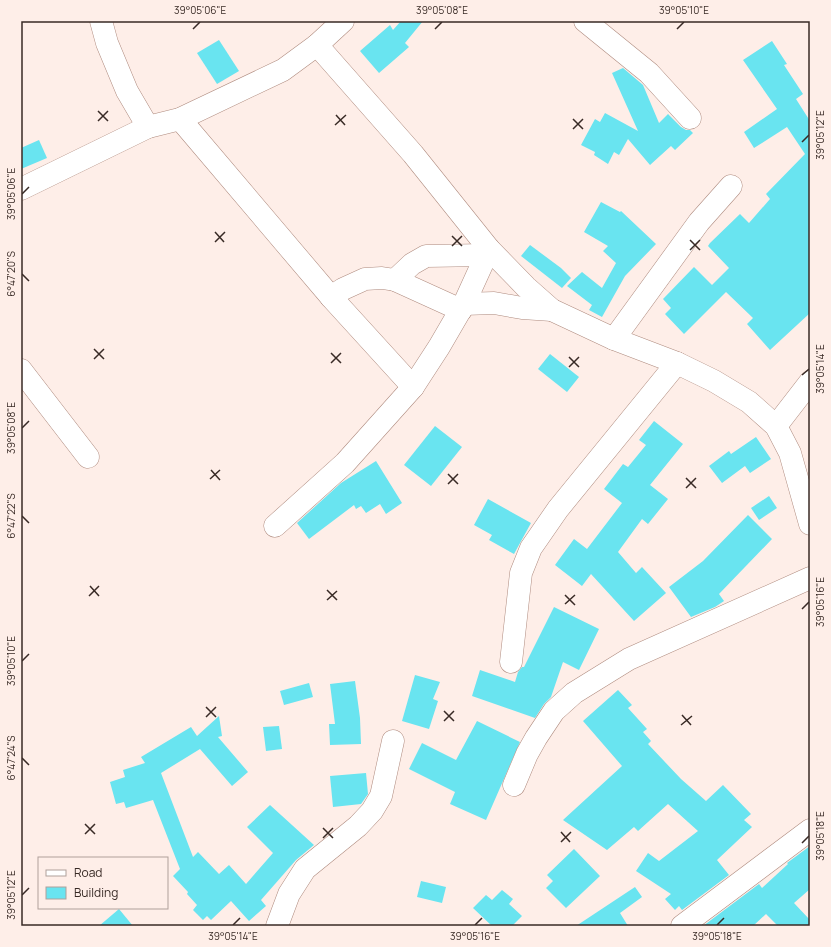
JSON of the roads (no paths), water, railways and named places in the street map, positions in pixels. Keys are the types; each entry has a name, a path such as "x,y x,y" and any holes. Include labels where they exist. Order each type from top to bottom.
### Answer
{"street":[{"path":"101,21 107,43 127,91 148,127"},
{"path":"21,189 148,127 180,119 283,70 317,45 343,21"},
{"path":"585,21 650,73 690,118"},
{"path":"317,45 413,154 488,252 552,310 614,339 677,363 714,381 748,402 776,426 790,453 810,524"},
{"path":"180,119 331,297 413,387"},
{"path":"614,339 699,222 731,186"},
{"path":"395,280 412,264 426,256 488,252"},
{"path":"275,526 345,463 413,387 463,307 488,252"},
{"path":"331,297 343,289 365,279 382,278 395,280 463,307 494,304 552,310"},
{"path":"511,662 521,573 531,548 558,509 677,363"},
{"path":"21,370 88,457"},
{"path":"776,426 810,382"},
{"path":"514,785 527,754 536,738 554,711 574,693 629,659 810,578"},
{"path":"278,926 289,894 305,869 358,826 372,812 382,796 393,741"},
{"path":"682,926 810,830"}]}
